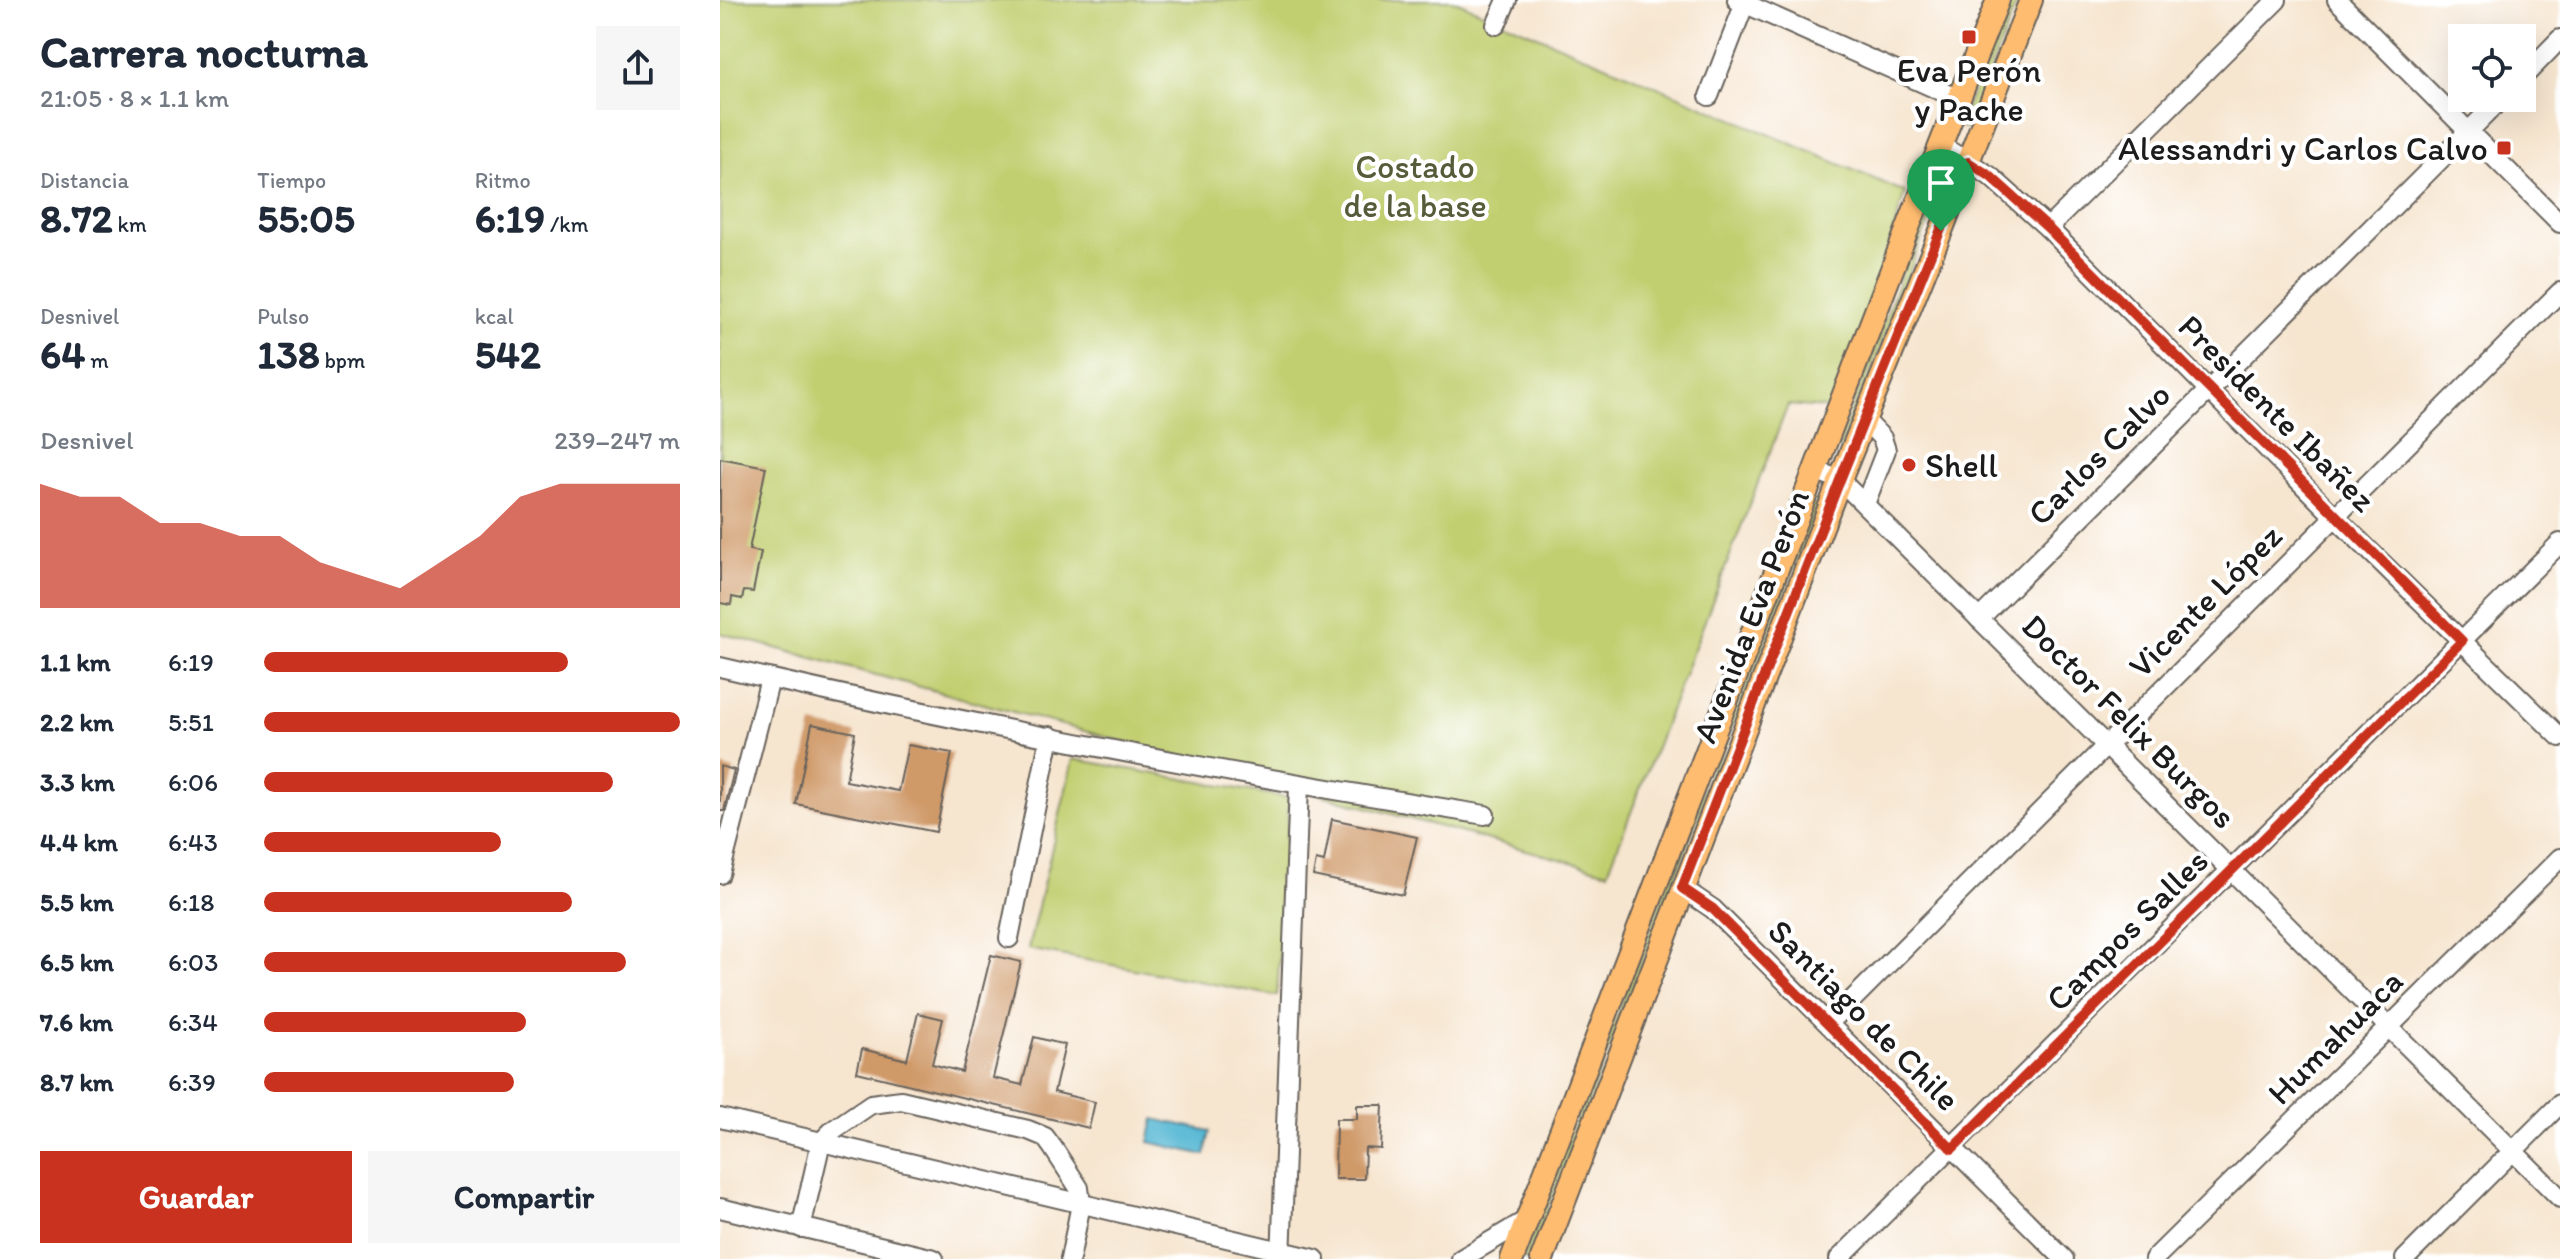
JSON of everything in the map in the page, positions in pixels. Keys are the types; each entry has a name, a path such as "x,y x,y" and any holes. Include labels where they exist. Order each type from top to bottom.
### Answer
{"main road":[{"name":"Avenida Eva Perón","path":"1512,1259 1998,0"},
{"name":"Avenida Eva Perón","path":"1542,1259 1840,480 2031,0"}],"street":[{"path":"1496,25 1507,0"},
{"path":"2048,228 2277,0"},
{"path":"2337,0 2560,223"},
{"path":"1709,96 1743,1 1959,99"},
{"path":"2536,64 2560,39"},
{"name":"Carlos Calvo","path":"1979,619 2488,112"},
{"name":"Presidente Ibañez","path":"1940,145 1990,176 2048,228 2334,516 2560,737"},
{"name":"Vicente López","path":"1829,1023 2560,292"},
{"path":"1864,419 1882,438 1886,450 1865,504"},
{"name":"Doctor Felix Burgos","path":"1815,470 1840,480 1865,504 2560,1198"},
{"name":"Campos Salles","path":"1839,1259 2560,543"},
{"path":"720,667 1299,785 1485,815"},
{"path":"720,874 770,679"},
{"path":"1009,938 1050,736"},
{"path":"1282,1255 1299,785"},
{"name":"Humahuaca","path":"2154,1259 2560,858"},
{"name":"Santiago de Chile","path":"1682,888 1713,909 2064,1259"},
{"path":"801,1228 821,1142 871,1104 901,1100 1014,1126 1045,1137 1079,1188 1081,1204 1070,1259"},
{"path":"2405,1259 2560,1104"},
{"path":"720,1118 1282,1255 1315,1259"},
{"path":"720,1208 934,1259"},
{"path":"1461,1259 1528,1219"}],"green space":[{"name":"Costado de la base","path":"720,0 1453,0 1905,192 1839,409 1788,405 1608,872 720,633"},
{"path":"2011,0 2018,0 1966,129 1959,126"},
{"path":"1940,178 1943,184 1841,448 1838,446 1936,181"},
{"path":"1813,504 1818,505 1528,1259 1523,1259"},
{"path":"1073,759 1289,798 1277,996 1028,949"}],"water":[{"path":"1154,1119 1210,1131 1205,1155 1149,1142"}],"building":[{"path":"720,458 766,467 749,550 761,552 753,592 744,591 742,599 732,597 731,605 720,603"},
{"path":"812,724 855,733 846,781 898,791 908,745 952,753 936,832 796,804"},
{"path":"720,766 734,770 724,811 720,811"},
{"path":"1332,819 1417,837 1403,895 1313,876 1316,860 1324,862"},
{"path":"991,955 1021,962 993,1078 1022,1085 1034,1037 1065,1045 1054,1092 1095,1102 1089,1128 857,1072 862,1049 907,1060 918,1013 943,1019 932,1064 962,1072"},
{"path":"1357,1105 1383,1105 1381,1149 1365,1148 1364,1179 1335,1179 1336,1119 1357,1119"}],"place":[{"name":"Eva Perón y Pache","path":"1969,37"},
{"name":"Alessandri y Carlos Calvo","path":"2504,148"},
{"name":"Shell","path":"1909,465"}],"route":[{"path":"1968,162 1990,176 2048,228 2462,641 1952,1149 1713,909 1682,888 1840,480 1941,231 1968,162"}]}
